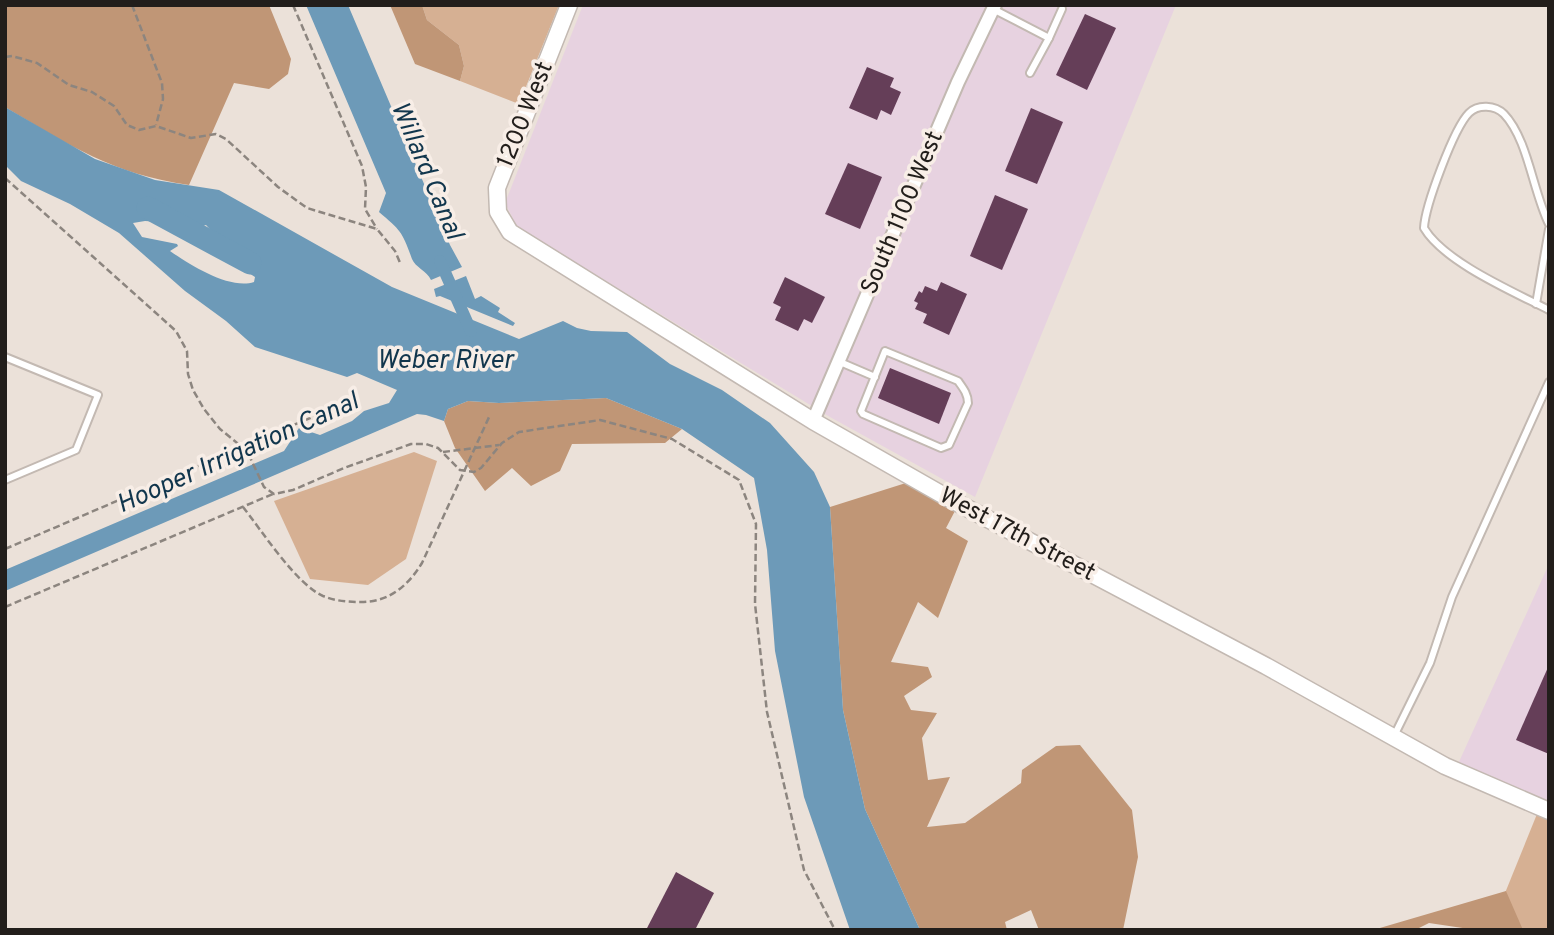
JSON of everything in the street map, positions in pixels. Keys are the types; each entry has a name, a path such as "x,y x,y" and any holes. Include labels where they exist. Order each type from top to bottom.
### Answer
{"street":[{"name":"1200 West","path":"504,225 496,205 497,188 569,5"},
{"name":"South 1100 West","path":"813,421 958,82 994,6"},
{"name":"West 17th Street","path":"504,225 518,238 813,421 948,498 1266,666 1445,766 1549,811"}],"lane":[{"path":"994,6 1049,38"},
{"path":"1030,73 1062,9"},
{"path":"1549,223 1525,154 1504,113 1485,106 1469,113 1433,188 1424,228 1444,249 1493,282 1549,310"},
{"path":"1536,304 1549,229"},
{"path":"885,351 958,381 968,397 968,403 949,445 941,448 863,414 861,411 875,377 885,351"},
{"path":"5,358 98,395 76,450 5,480"},
{"path":"840,362 875,377"},
{"path":"1393,738 1426,674 1457,587 1549,382"}],"path":[{"path":"132,5 162,83 163,99 156,126"},
{"path":"293,5 362,166 366,187 365,209 395,251 401,265"},
{"path":"5,57 27,59 69,85 92,92 114,106 127,125 139,130 156,126 191,138 216,134 226,139 278,187 307,208 377,229"},
{"path":"5,178 176,331 187,351 188,374 193,390 220,429 244,448 264,487 274,494"},
{"path":"5,549 352,400"},
{"path":"243,507 308,586 322,595 336,600 368,602 386,598 413,578 422,563 490,415"},
{"path":"5,607 274,494 293,490 411,444 432,446 443,452 457,468 477,471 500,445 524,430 600,420 672,439 738,480 756,524 755,604 767,712 804,870 835,930"},
{"path":"443,452 500,445"}],"shaded area":[{"path":"5,5 269,5 291,59 288,74 269,89 234,83 189,185 137,174 93,156 5,107"},
{"path":"390,5 422,5 427,20 459,45 464,66 460,81 415,64"},
{"path":"422,5 559,5 519,104 460,81 464,66 459,45 427,20"},
{"path":"583,5 1176,5 975,497 830,417 517,227 505,203"},
{"path":"606,398 682,429 665,443 572,444 560,471 531,486 512,468 485,491 455,448 444,421 448,409 468,401 499,403"},
{"path":"414,452 437,461 406,559 368,585 310,579 274,501"},
{"path":"909,482 956,509 946,528 968,541 938,618 918,602 891,662 928,667 932,677 904,696 911,710 937,713 922,738 928,780 950,777 927,827 965,823 1021,783 1022,770 1056,746 1080,745 1132,810 1138,857 1123,930 1039,930 1031,910 1005,922 1007,930 920,930 865,809 843,710 830,507"},
{"path":"1549,564 1549,803 1458,764"},
{"path":"1537,814 1549,819 1549,930 1490,930"},
{"path":"1506,891 1523,930 1476,930 1429,923 1415,930 1373,930"}],"water":[{"path":"306,5 348,5 450,245 462,267 431,280 414,262 400,232 379,212 386,193"},
{"path":"5,107 95,159 155,180 219,190 392,287 519,339 563,321 591,331 627,332 670,364 722,390 770,423 814,472 830,507 843,710 865,809 920,930 850,930 804,797 775,651 767,550 754,478 682,429 606,398 499,403 468,401 448,409 444,421 417,414 5,591 5,570 284,451 299,428 320,435 352,421 364,411 389,403 397,390 357,373 347,377 255,347 119,233 70,204 21,181 5,165","holes":["133,223 179,223 192,229 206,225 220,240 227,255 255,277 254,282 244,284 210,275 170,251 178,246 177,244 142,237"]},
{"path":"466,276 475,299 481,296 500,308 498,312 515,323 513,326 440,296 436,297 434,289"}],"building":[{"path":"1085,14 1116,28 1087,90 1056,75"},
{"path":"867,67 894,78 890,87 901,92 891,115 881,110 877,120 849,108"},
{"path":"1031,108 1063,122 1037,184 1005,171"},
{"path":"848,163 882,177 860,229 825,214"},
{"path":"995,195 1028,209 1002,270 970,256"},
{"path":"785,277 825,297 812,323 804,319 798,331 775,320 781,307 773,303"},
{"path":"941,282 967,294 949,335 923,323 927,314 915,309 918,303 914,301 919,291 922,293 925,286 937,291"},
{"path":"890,368 951,393 939,424 878,398"},
{"path":"1549,665 1549,754 1516,740"},
{"path":"676,872 714,893 695,930 646,930"}],"waterway":[{"name":"Weber River","path":"148,208 250,263"},
{"name":"Willard Canal","path":"440,261 471,331"}],"water label":[{"name":"Hooper Irrigation Canal","path":"238,454"}]}
